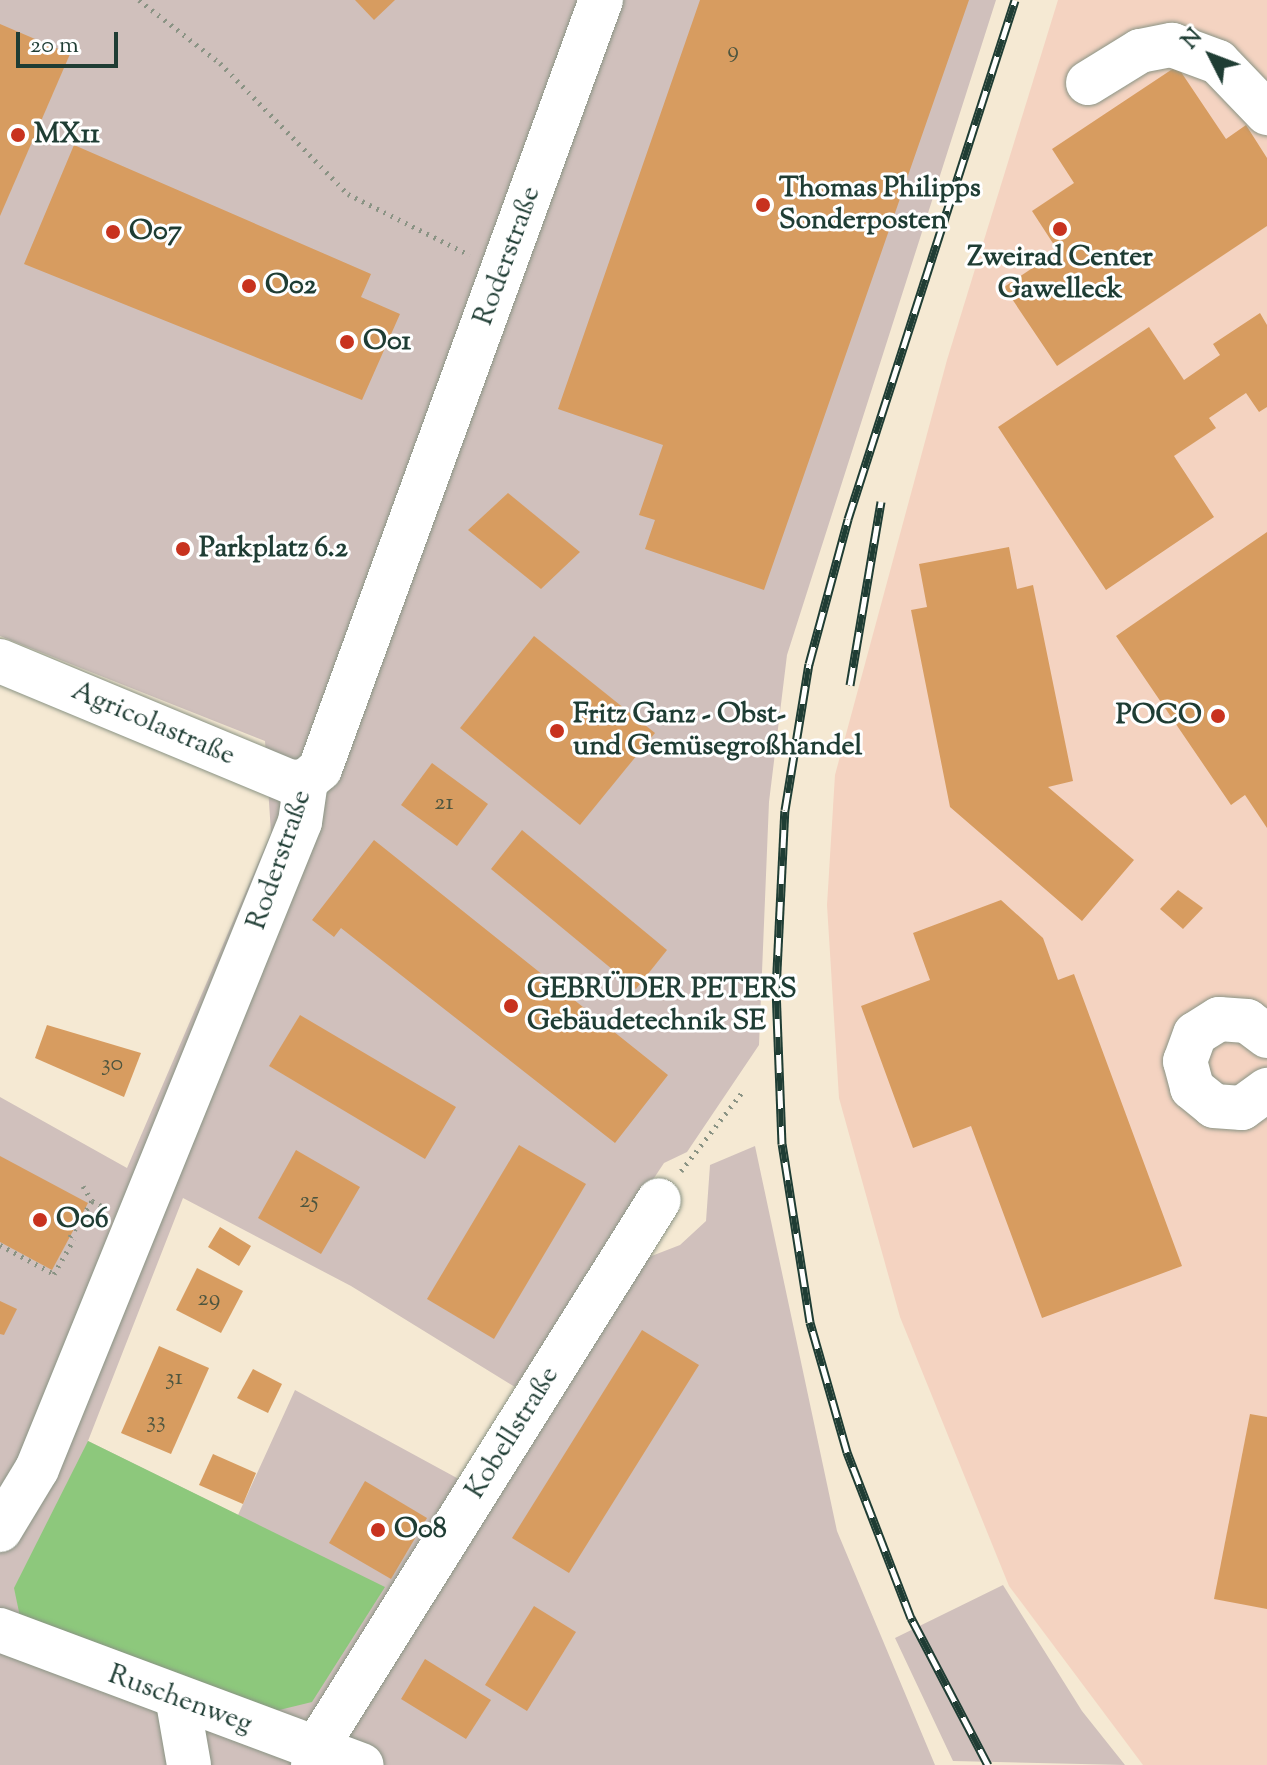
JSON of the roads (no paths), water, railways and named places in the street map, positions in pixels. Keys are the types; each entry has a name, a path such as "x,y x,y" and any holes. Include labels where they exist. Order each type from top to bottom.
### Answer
{"street":[{"name":"Roderstraße","path":"0,1530 37,1469 294,836 306,781 320,769 601,0"},
{"path":"1088,83 1140,51 1172,45 1218,62 1267,113"},
{"name":"Agricolastraße","path":"0,661 291,782 306,781"},
{"path":"1267,1036 1247,1021 1219,1019 1195,1034 1185,1061 1192,1088 1214,1106 1242,1108 1267,1090"},
{"name":"Kobellstraße","path":"315,1756 659,1200"},
{"name":"Ruschenweg","path":"0,1630 315,1756 362,1765"},
{"path":"178,1702 189,1765"}],"railway":[{"path":"988,1765 911,1618 847,1452 810,1322 782,1144 776,991 785,810 809,664 848,519 1015,0"},
{"path":"850,685 881,502"}],"place":[{"name":"MX11","path":"18,135"},
{"name":"Thomas Philipps Sonderposten","path":"763,205"},
{"name":"Zweirad Center Gawelleck","path":"1060,229"},
{"name":"O07","path":"113,232"},
{"name":"O02","path":"249,286"},
{"name":"O01","path":"347,342"},
{"name":"Parkplatz 6.2","path":"183,549"},
{"name":"POCO","path":"1218,716"},
{"name":"Fritz Ganz - Obst- und Gemüsegroßhandel","path":"557,731"},
{"name":"GEBRÜDER PETERS Gebäudetechnik SE","path":"511,1006"},
{"name":"O06","path":"40,1220"},
{"name":"O08","path":"378,1530"}]}
